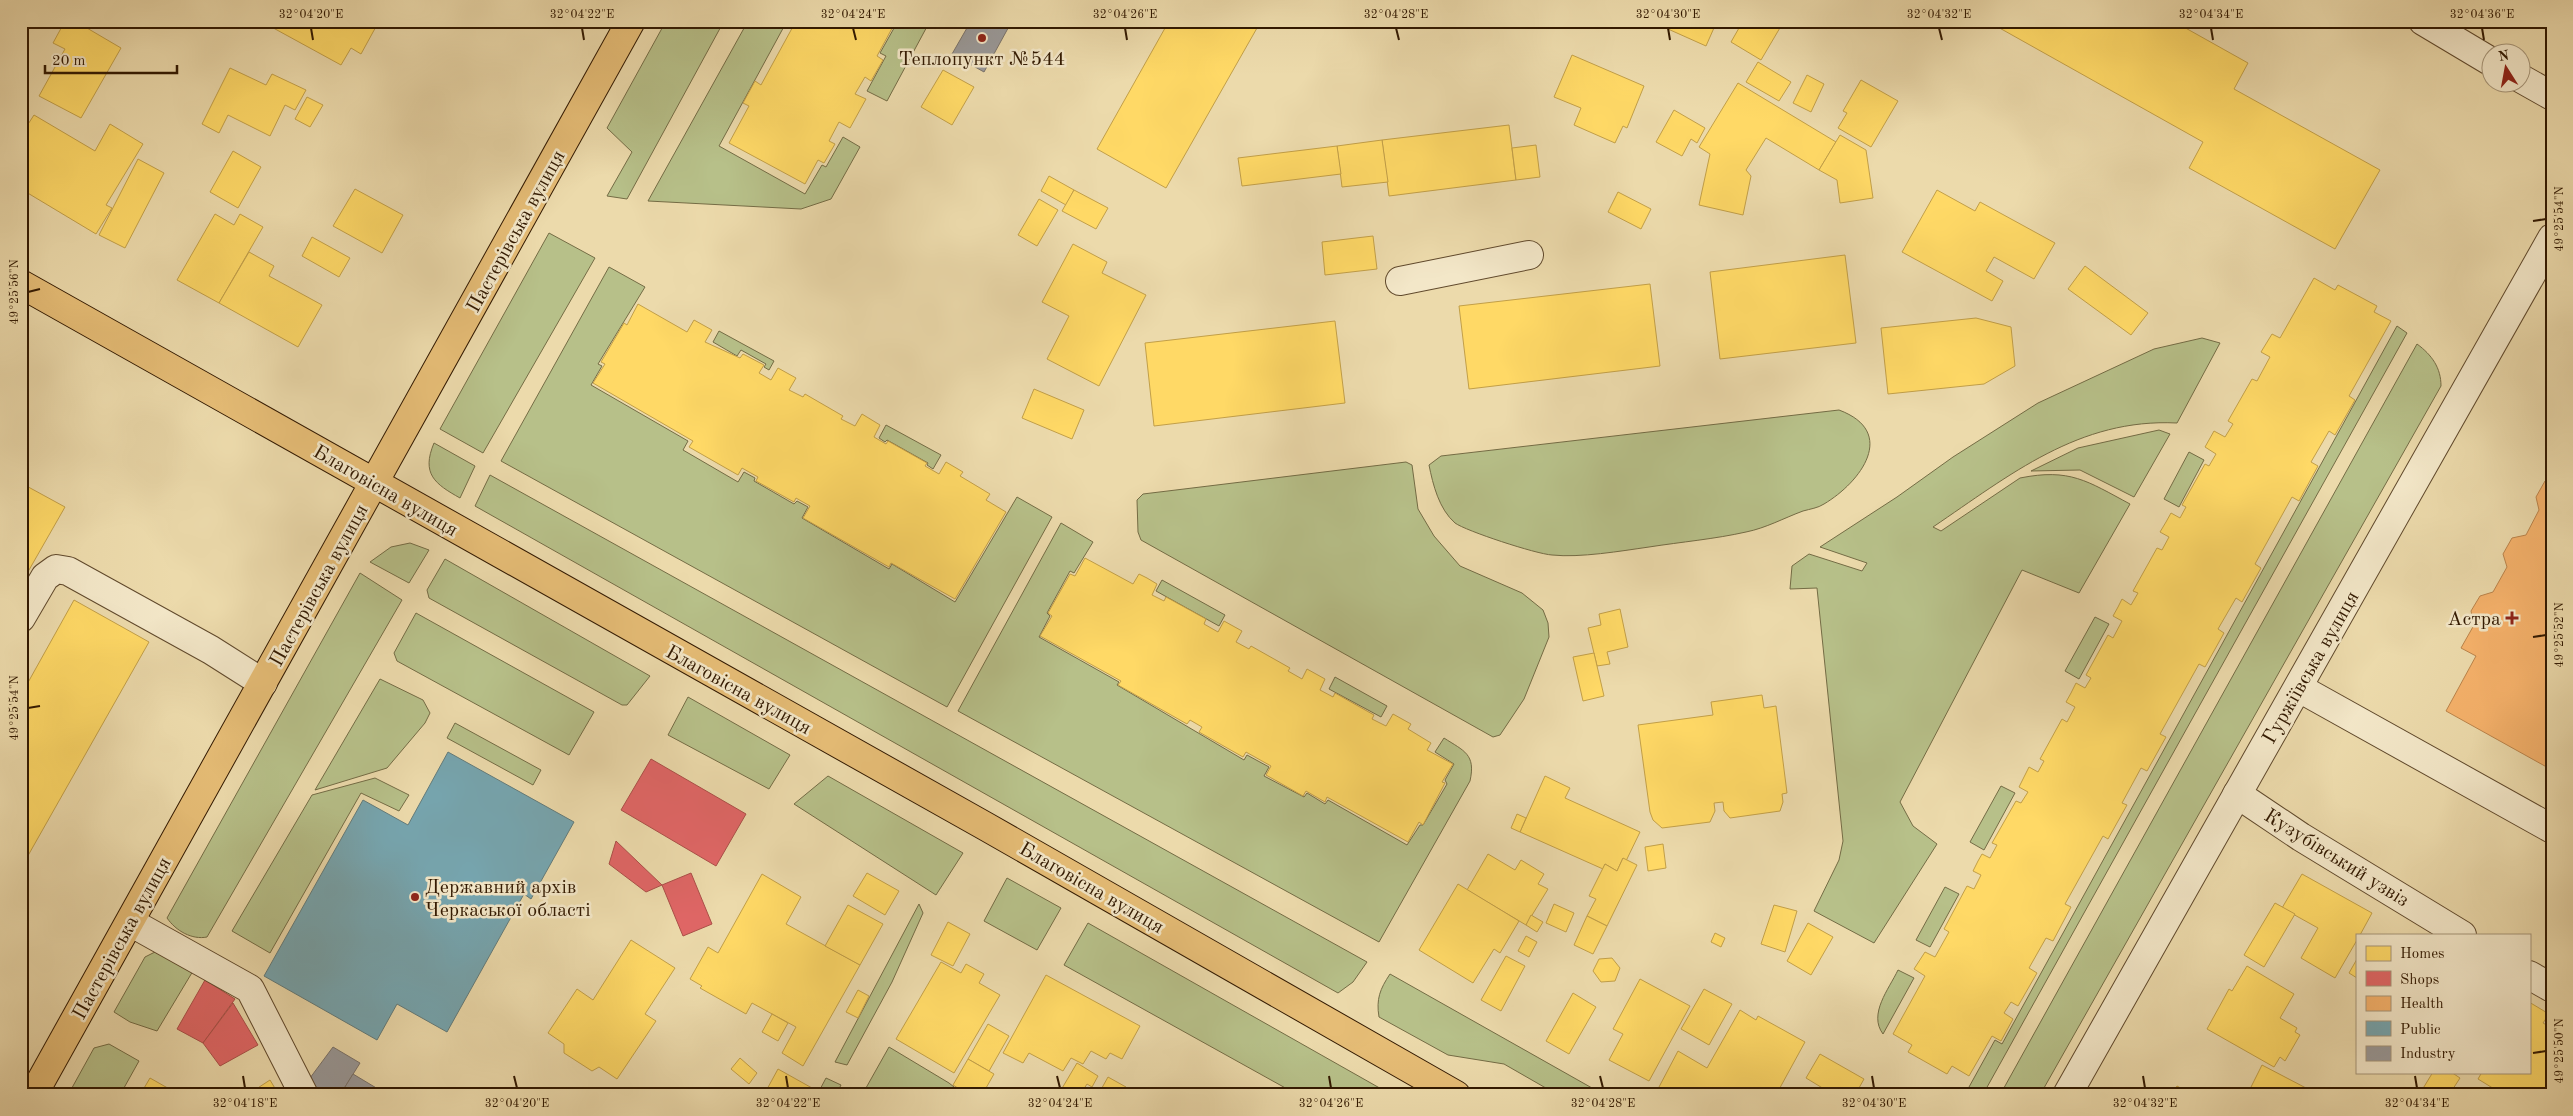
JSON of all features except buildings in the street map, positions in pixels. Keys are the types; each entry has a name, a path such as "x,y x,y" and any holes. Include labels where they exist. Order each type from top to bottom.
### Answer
{"main road":[{"name":"Пастерівська вулиця","path":"33,1095 631,21"},
{"name":"Благовісна вулиця","path":"21,284 976,821 1456,1095"}],"street":[{"path":"2422,21 2480,54"},
{"path":"2530,84 2552,96"},
{"name":"Гуржіївська вулиця","path":"2067,1095 2552,238"},
{"path":"1400,281 1529,255"},
{"path":"22,614 45,577 56,569 68,571 211,650 263,683"},
{"path":"2299,688 2552,829"},
{"name":"Кузубівський узвіз","path":"2237,794 2301,838 2460,934"},
{"path":"130,922 250,989 304,1095"},
{"path":"2530,976 2552,988"}],"green space":[{"path":"666,21 724,21 627,199 607,196 632,152 607,128"},
{"path":"748,21 787,21 719,146 805,194 822,165 826,167 843,137 860,147 831,199 801,209 648,201"},
{"path":"898,21 930,21 887,101 867,91 886,56 880,53"},
{"path":"549,233 595,258 483,453 440,429"},
{"path":"609,267 645,287 598,364 602,366 591,385 688,441 683,450 738,482 744,472 755,478 754,481 794,504 797,501 808,507 802,518 889,569 892,564 955,602 1017,497 1052,517 947,707 501,461"},
{"path":"2397,326 2407,333 1986,1089 1979,1092 1969,1087 1995,1040 2002,1044"},
{"path":"719,331 774,361 769,370 764,367 766,364 741,350 737,356 713,342"},
{"path":"2202,338 2220,343 2177,423 2142,424 2108,430 2077,440 2018,470 1933,527 1941,531 2020,478 2037,475 2065,476 2078,479 2130,504 2079,593 2022,570 1900,802 1913,826 1937,844 1874,943 1814,911 1839,860 1843,841 1817,588 1790,589 1792,566 1809,554 1862,571 1867,563 1820,547 1897,497 1953,457 2038,403 2154,349"},
{"path":"2417,344 2435,362 2441,379 2441,386 2040,1095 2000,1095"},
{"path":"1839,410 1857,419 1867,431 1870,444 1868,457 1861,470 1838,495 1817,507 1761,528 1710,539 1575,556 1552,555 1532,551 1502,542 1455,523 1441,504 1429,465 1441,456"},
{"path":"886,425 941,455 933,469 927,465 928,463 887,440 885,442 879,438"},
{"path":"2159,430 2170,434 2134,497 2080,470 2031,471 2078,448"},
{"path":"434,443 475,466 460,498 437,483 433,477 429,463"},
{"path":"2189,452 2204,460 2179,507 2164,499"},
{"path":"1406,462 1412,465 1418,509 1434,536 1460,566 1522,593 1543,610 1548,623 1549,637 1524,699 1500,735 1493,737 1141,540 1138,532 1137,500 1143,494"},
{"path":"490,475 1367,962 1353,982 1338,993 475,506"},
{"path":"1061,523 1093,542 1074,573 1070,571 1047,613 1050,616 1039,637 1119,682 1117,685 1244,760 1247,755 1269,767 1264,776 1304,797 1307,793 1325,804 1328,800 1407,845 1420,825 1423,825 1447,784 1445,780 1454,764 1435,752 1444,738 1467,754 1471,765 1470,781 1379,942 958,711"},
{"path":"410,543 429,550 409,583 370,562 391,547"},
{"path":"445,559 650,676 627,705 622,705 429,598 427,590"},
{"path":"360,573 402,600 207,937 201,938 185,934 167,918"},
{"path":"1162,580 1225,615 1219,626 1156,591"},
{"path":"416,613 594,712 569,755 397,661 394,653"},
{"path":"2095,617 2109,624 2079,679 2065,671"},
{"path":"1335,677 1387,706 1381,717 1329,689"},
{"path":"380,679 423,700 430,713 425,723 387,768 315,790"},
{"path":"688,697 790,755 769,789 668,735"},
{"path":"455,723 541,770 533,785 447,738"},
{"path":"828,776 963,853 936,895 794,804"},
{"path":"375,778 409,795 399,811 361,793 270,953 232,931 312,795"},
{"path":"2001,786 2015,793 1984,850 1970,842"},
{"path":"1007,878 1061,908 1037,950 984,921"},
{"path":"1945,887 1959,894 1930,947 1916,940"},
{"path":"919,904 923,913 892,982 847,1065 835,1062"},
{"path":"1088,923 1392,1095 1298,1095 1064,965"},
{"path":"155,952 193,971 157,1031 130,1022 114,1012 145,957"},
{"path":"1898,970 1914,978 1883,1034 1879,1026 1879,1010 1885,993"},
{"path":"1390,974 1592,1088 1588,1095 1558,1095 1504,1064 1448,1055 1379,1017 1378,1005 1380,994"},
{"path":"109,1044 139,1061 120,1095 68,1095 94,1048"},
{"path":"889,1047 949,1083 964,1095 862,1095"},
{"path":"826,1078 841,1085 836,1095 817,1095"}],"place":[{"name":"Теплопункт №544","path":"982,38"},
{"name":"Астра","path":"2512,618"},
{"name":"Державний архів Черкаської області","path":"415,897"}]}
